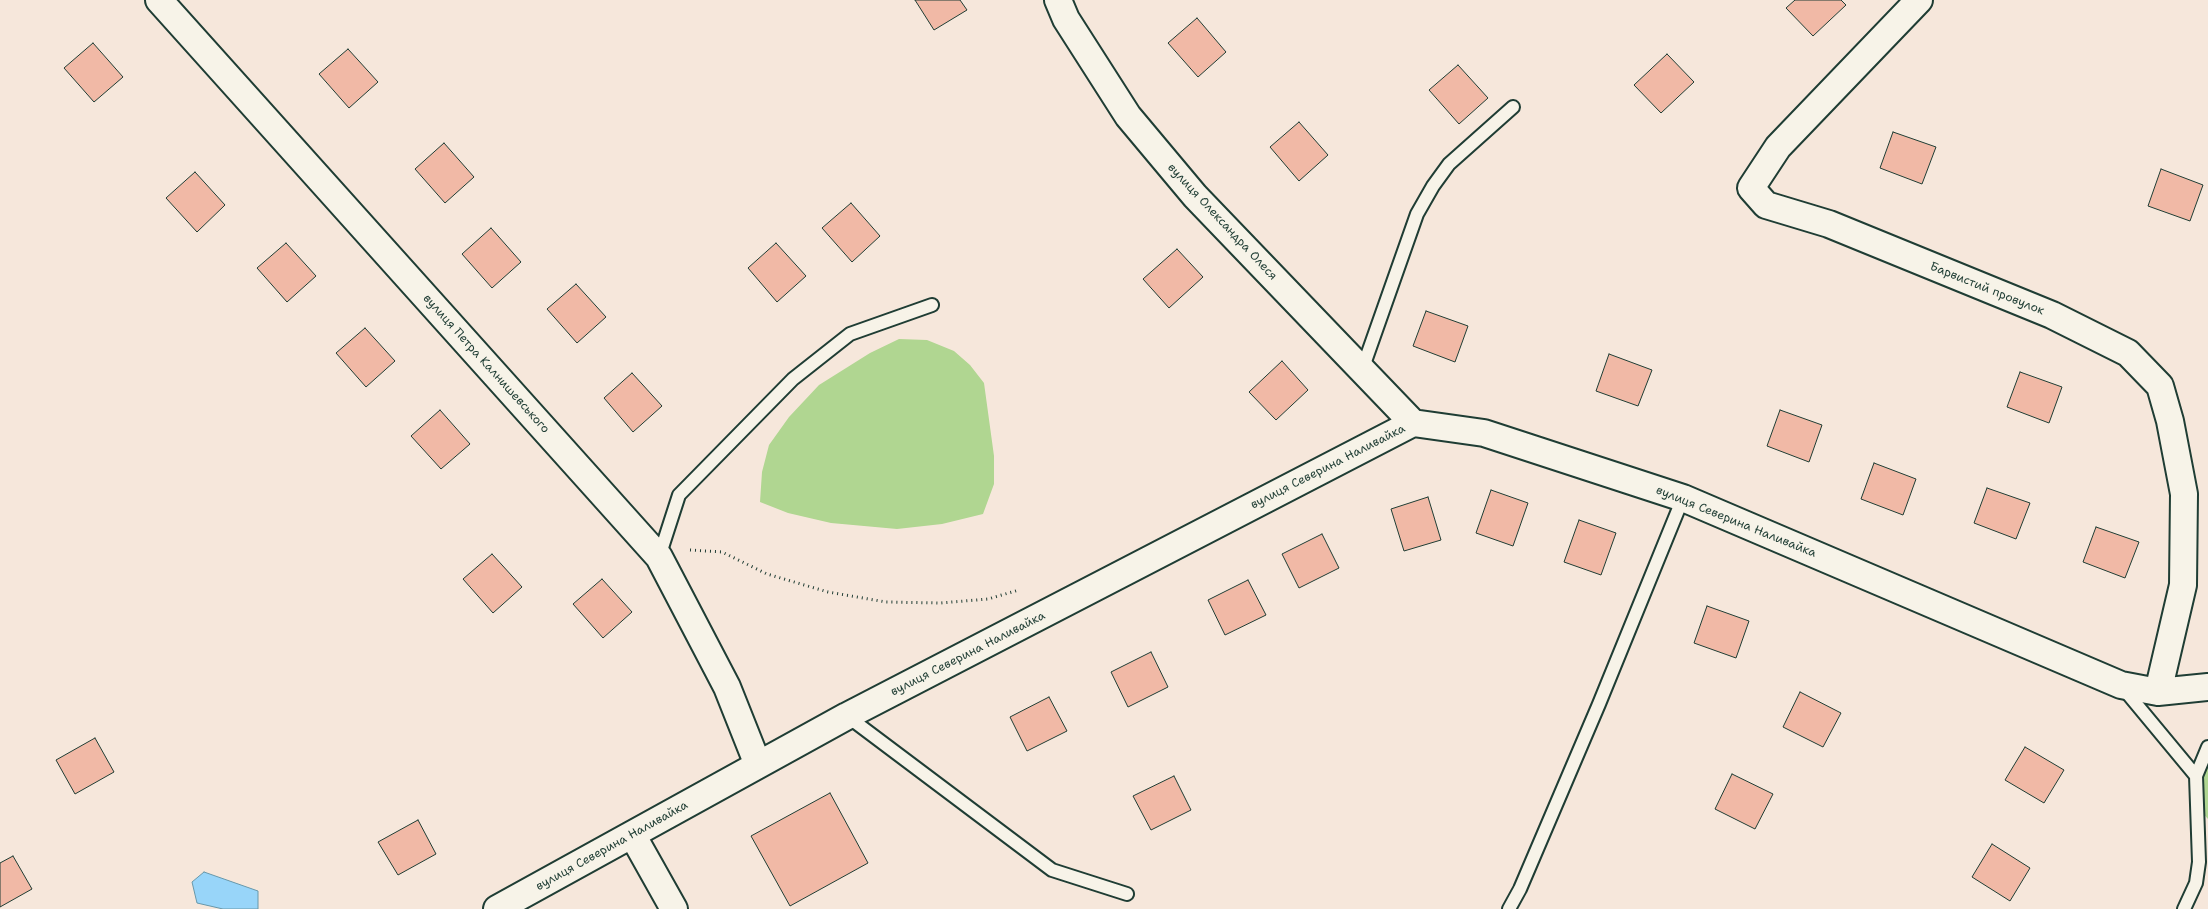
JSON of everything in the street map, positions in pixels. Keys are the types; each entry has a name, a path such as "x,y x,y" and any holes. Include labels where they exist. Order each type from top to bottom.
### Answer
{"street":[{"name":"вулиця Петра Калнишевського","path":"159,0 659,557 728,688 758,765"},
{"name":"вулиця Олександра Олеся","path":"1058,0 1066,19 1128,116 1195,196 1413,424"},
{"name":"Барвистий провулок","path":"1919,0 1778,147 1751,188 1766,205 1829,224 2052,315 2128,353 2160,386 2170,421 2184,494 2184,530 2183,586 2158,692"},
{"name":"вулиця Северина Наливайка","path":"497,909 847,716 1413,424 1484,433 1683,498 2121,685 2158,692 2208,687"},
{"path":"632,836 674,909"}],"lane":[{"path":"1362,370 1417,214 1429,193 1449,164 1513,107"},
{"path":"659,557 679,495 793,379 850,334 932,305"},
{"path":"1509,909 1520,889 1599,704 1683,498"},
{"path":"2121,685 2196,776"},
{"path":"847,716 1052,870 1127,894"},
{"path":"2184,909 2196,883 2199,862 2196,776 2208,747"}],"path":[{"path":"659,557 693,550 722,552 776,576 828,592 886,602 940,603 969,601 988,599 1025,588"}],"green space":[{"path":"899,339 927,340 954,351 970,365 984,383 994,456 994,484 983,514 942,524 897,529 831,523 788,513 760,502 762,472 769,445 789,417 819,385 870,353"},
{"path":"2208,747 2208,819 2198,808 2196,776"}],"water":[{"path":"204,872 258,891 258,909 223,909 197,903 192,882"}],"building":[{"path":"915,0 960,0 967,10 934,30"},
{"path":"1795,0 1841,0 1846,5 1813,36 1786,8"},
{"path":"1197,18 1226,52 1198,77 1168,43"},
{"path":"93,43 123,77 94,102 64,68"},
{"path":"348,49 378,82 349,108 319,74"},
{"path":"1667,54 1694,82 1661,113 1634,85"},
{"path":"1458,65 1488,98 1459,124 1429,90"},
{"path":"1299,122 1328,155 1299,181 1270,147"},
{"path":"1893,132 1936,147 1922,184 1880,168"},
{"path":"444,143 474,177 445,203 415,169"},
{"path":"2161,169 2203,185 2190,221 2148,206"},
{"path":"195,172 225,205 197,232 166,198"},
{"path":"851,203 880,236 852,262 822,228"},
{"path":"491,228 521,262 492,288 462,254"},
{"path":"286,243 316,276 287,302 257,268"},
{"path":"776,243 806,276 777,302 748,268"},
{"path":"1177,249 1203,277 1169,308 1143,279"},
{"path":"576,284 606,317 577,343 547,309"},
{"path":"1426,311 1468,326 1455,362 1413,346"},
{"path":"365,328 395,361 366,387 336,353"},
{"path":"1609,354 1652,370 1638,406 1596,391"},
{"path":"1282,361 1308,390 1276,420 1249,392"},
{"path":"2020,372 2062,387 2049,423 2007,407"},
{"path":"632,373 662,406 633,432 604,398"},
{"path":"440,410 470,444 441,469 411,436"},
{"path":"1780,410 1822,425 1809,462 1767,446"},
{"path":"1874,463 1916,479 1903,515 1861,499"},
{"path":"1987,488 2030,503 2016,539 1974,523"},
{"path":"1491,490 1528,503 1513,546 1476,533"},
{"path":"1428,497 1441,540 1404,551 1391,509"},
{"path":"1579,520 1616,533 1601,575 1564,562"},
{"path":"2096,527 2139,542 2125,578 2083,562"},
{"path":"1322,534 1339,568 1299,588 1282,554"},
{"path":"492,554 522,587 493,613 463,579"},
{"path":"602,579 632,612 603,638 573,604"},
{"path":"1248,580 1266,615 1225,635 1208,600"},
{"path":"1707,606 1749,621 1736,658 1694,643"},
{"path":"1151,652 1168,687 1128,707 1111,672"},
{"path":"1800,692 1841,713 1823,747 1783,727"},
{"path":"1049,697 1067,731 1027,751 1010,717"},
{"path":"95,738 114,772 75,794 56,760"},
{"path":"2025,747 2064,770 2044,803 2005,780"},
{"path":"1732,774 1773,794 1755,829 1715,809"},
{"path":"1174,776 1191,810 1151,830 1133,796"},
{"path":"830,793 868,863 790,906 751,836"},
{"path":"418,820 436,854 398,875 378,842"},
{"path":"1992,844 2030,868 2010,901 1972,877"},
{"path":"13,856 32,889 0,907 0,863"}]}
